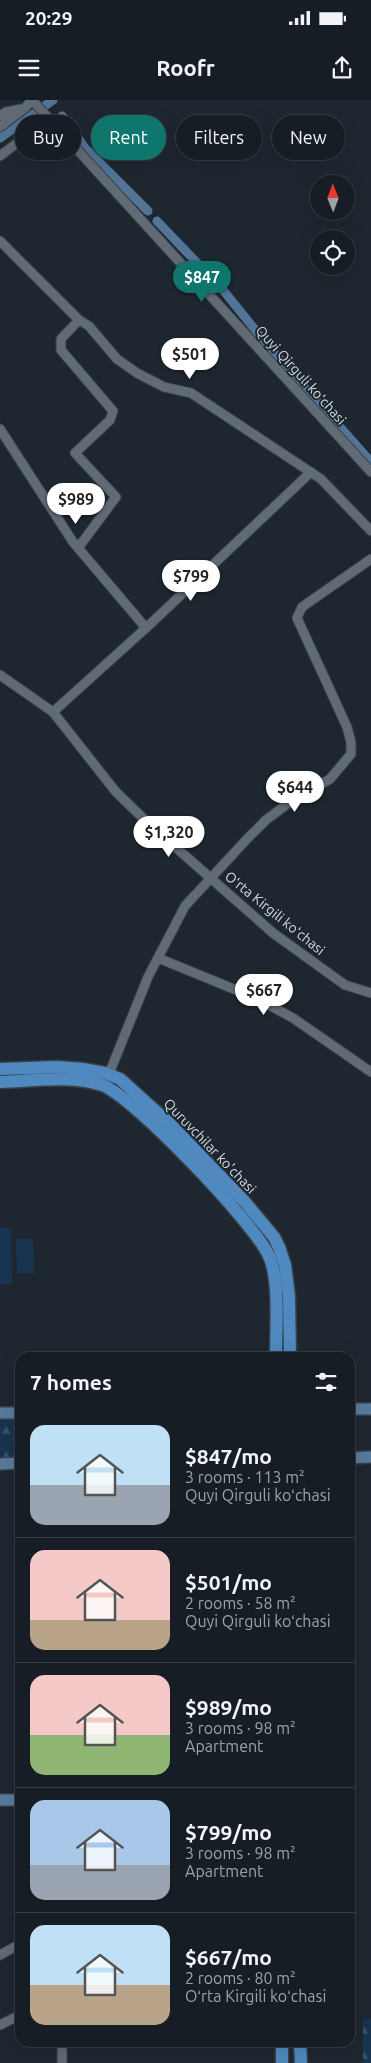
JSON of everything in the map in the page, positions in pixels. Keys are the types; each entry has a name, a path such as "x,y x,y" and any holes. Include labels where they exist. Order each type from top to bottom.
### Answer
{"main road":[{"name":"Quruvchilar ko'chasi","path":"0,1069 83,1068 109,1074 120,1079 170,1124 244,1201 274,1237 285,1265 289,1296 290,1352"},
{"name":"Quruvchilar ko'chasi","path":"0,1082 58,1081 102,1085 114,1091 163,1135 232,1206 264,1246 274,1271 276,1352"},
{"path":"282,2047 282,2063"},
{"path":"300,2047 301,2063"}],"street":[{"path":"0,126 25,108 32,100"},
{"name":"Quyi Qirguli koʻchasi","path":"32,100 45,115"},
{"path":"0,116 6,112 25,108"},
{"path":"0,156 15,145"},
{"name":"Quyi Qirguli koʻchasi","path":"81,154 371,472"},
{"path":"0,241 79,320 89,326 116,359 137,373 164,387 191,393 321,478 371,531"},
{"path":"78,548 116,497 75,453 114,414 61,350 61,339 79,320"},
{"path":"0,429 78,548 146,628"},
{"path":"52,712 146,628 311,472"},
{"path":"109,1074 148,977 185,906 266,820 290,802 330,779 351,754 351,742 347,727 297,618 302,607 371,559"},
{"name":"Oʻrta Kirgili koʻchasi","path":"0,675 52,712 116,792 273,933 345,985 371,994"},
{"path":"158,958 257,999 293,1018 371,1072"},
{"path":"355,1409 371,1409"},
{"path":"0,1413 15,1413"},
{"path":"355,1458 371,1457"},
{"path":"0,1464 15,1463"},
{"path":"0,1800 15,1800"},
{"path":"0,1955 15,1947"},
{"path":"0,2025 15,2018"},
{"path":"62,2047 62,2063"}],"green space":[{"path":"0,1228 11,1228 12,1284 0,1284"},
{"path":"16,1239 33,1239 34,1273 17,1273"},
{"path":"0,1413 15,1413 15,1463 0,1464"},
{"path":"363,2019 371,2019 371,2063 363,2063"}],"waterway":[{"path":"0,138 53,100"},
{"path":"81,142 148,211"},
{"path":"157,221 223,290 269,347 371,462"}]}
